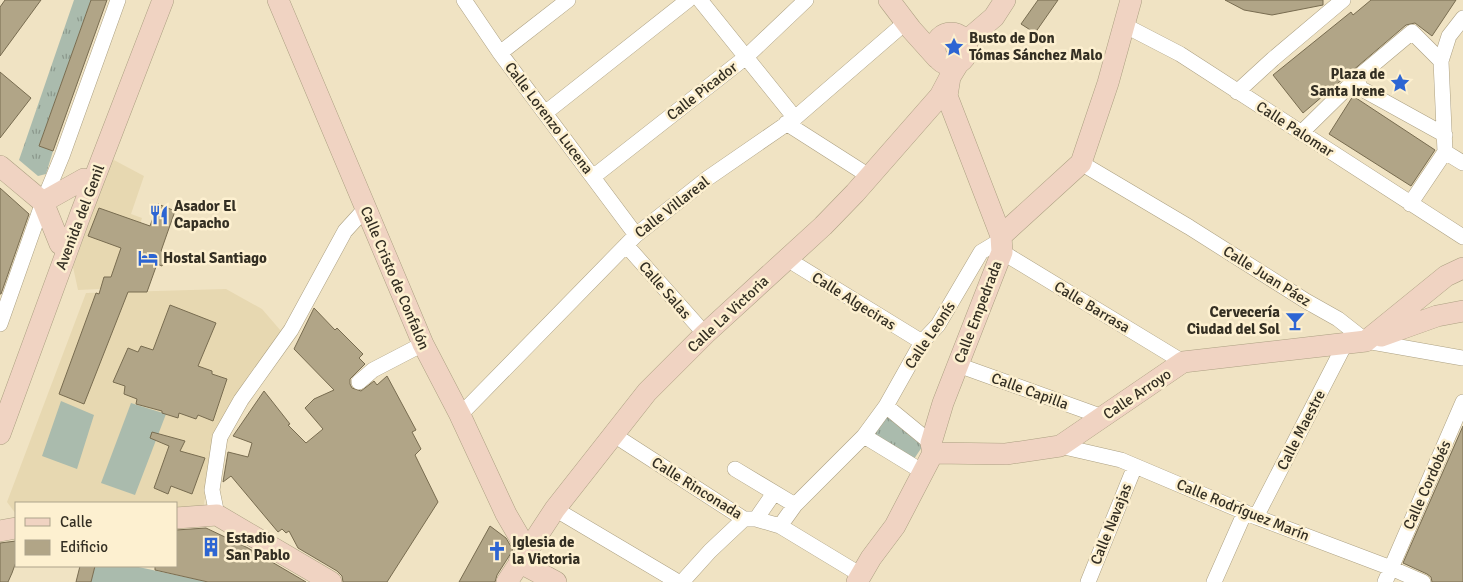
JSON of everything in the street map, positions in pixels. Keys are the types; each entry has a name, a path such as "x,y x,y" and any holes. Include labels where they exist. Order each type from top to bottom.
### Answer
{"street":[{"path":"0,324 118,0"},
{"name":"Avenida del Genil","path":"0,406 152,0"},
{"name":"Avenida del Genil","path":"0,434 81,213 163,0"},
{"name":"Calle Cristo de Confalón","path":"278,0 423,344 460,415 506,514 523,556"},
{"name":"Calle Lorenzo Lucena","path":"464,0 500,53 593,177 631,240"},
{"path":"500,53 568,0"},
{"path":"545,112 688,0"},
{"path":"700,0 746,57 791,120 869,176"},
{"name":"Calle Picador","path":"593,177 746,57 806,0"},
{"path":"889,0 908,26 938,48 946,64 954,70"},
{"path":"966,41 994,17 1006,0"},
{"name":"Calle Empedrada","path":"859,578 871,558 895,526 923,472 932,448 943,403 1001,243 1081,163 1108,83 1131,0"},
{"path":"1237,92 1343,0"},
{"path":"1410,204 1445,152 1441,61 1463,18"},
{"name":"Calle Palomar","path":"1124,25 1180,54 1463,237"},
{"name":"Calle Villareal","path":"460,415 631,240 708,178 791,120 908,26"},
{"path":"938,48 948,32 954,32 966,41 967,51 954,70 947,96 1001,243"},
{"path":"1301,134 1357,78 1412,32 1441,61"},
{"name":"Calle La Victoria","path":"507,582 555,509 647,392 705,334 824,226 940,96 954,70"},
{"path":"1357,78 1360,88 1445,135"},
{"path":"1445,152 1463,163"},
{"name":"Calle Juan Páez","path":"1081,163 1338,319 1366,341 1463,358"},
{"path":"0,166 43,202 60,244"},
{"path":"43,202 84,179"},
{"path":"217,515 212,490 220,437 241,400 291,330 345,231 365,209"},
{"name":"Calle Salas","path":"631,240 705,334"},
{"name":"Calle Leonís","path":"780,526 795,505 864,436 886,406 922,342 938,325 981,252 1001,243"},
{"name":"Calle Barrasa","path":"1001,243 1183,362"},
{"name":"Calle Algeciras","path":"787,259 922,342"},
{"path":"1366,341 1446,276 1463,268"},
{"name":"Calle Arroyo","path":"932,448 1006,454 1060,446 1183,362 1366,341 1437,316 1463,310"},
{"path":"359,382 372,370 423,344"},
{"name":"Calle Maestre","path":"1214,582 1345,344"},
{"name":"Calle Capilla","path":"958,365 1103,417"},
{"name":"Calle Cordobés","path":"1388,575 1463,402"},
{"path":"886,406 932,448"},
{"name":"Calle Rinconada","path":"614,435 750,519 780,526 859,578"},
{"path":"864,436 923,472"},
{"name":"Calle Rodríguez Marín","path":"1060,446 1121,460 1388,575 1423,582"},
{"name":"Calle Navajas","path":"1088,582 1135,466"},
{"path":"735,469 795,505"},
{"path":"555,509 680,582 710,552 750,519 774,493"},
{"path":"178,518 217,515 331,582"},
{"path":"0,530 15,528"},
{"path":"523,556 556,582"}],"shaded area":[{"path":"112,159 144,176 131,214 142,218 120,288 78,290 73,267"},
{"path":"226,289 262,309 281,331 216,434 203,509 178,511 178,502 15,502 15,513 7,502 86,293"}],"green space":[{"path":"74,0 91,0 39,146 53,151 46,174 38,176 19,160"},
{"path":"61,401 94,415 77,469 42,456"},
{"path":"131,403 166,414 135,495 101,483"},
{"path":"890,412 926,441 912,462 872,438"},
{"path":"95,567 139,567 208,582 91,582"}],"building":[{"path":"5,0 41,0 0,56 0,7"},
{"path":"91,0 107,0 53,151 39,146"},
{"path":"1038,0 1058,0 1035,33 1021,24"},
{"path":"1225,0 1323,0 1323,5 1272,15 1244,10"},
{"path":"1371,0 1456,0 1432,36 1415,23 1406,25 1303,113 1273,75 1351,12 1353,15"},
{"path":"0,72 31,98 0,138"},
{"path":"1353,96 1435,150 1411,186 1329,134"},
{"path":"0,188 29,214 1,294 0,294"},
{"path":"158,204 175,211 161,251 167,253 162,266 157,264 147,292 128,292 84,404 59,394 96,293 99,294 104,277 111,277 121,248 88,236 99,208 150,226"},
{"path":"170,305 216,323 198,366 212,371 212,374 227,379 213,421 198,415 196,419 179,413 178,418 162,413 162,411 136,404 137,399 124,394 125,386 113,382 128,348 138,352 141,346 153,350"},
{"path":"314,308 335,330 337,328 363,354 359,358 365,364 350,379 352,388 361,391 374,381 377,385 387,376 416,430 412,432 421,449 415,455 438,502 387,582 343,582 342,576 337,571 298,548 289,531 286,533 282,529 278,532 231,476 223,482 228,452 248,457 252,443 233,436 264,391 290,424 288,425 306,443 323,429 305,408 314,399 334,390 294,349"},
{"path":"1463,426 1463,582 1432,582 1431,577 1427,574 1403,563"},
{"path":"152,432 185,441 180,451 205,458 192,494 171,486 168,494 154,488 169,446 150,438"},
{"name":"Iglesia de la Victoria","path":"490,526 506,538 513,550 497,575 495,582 459,582"},
{"name":"Estadio San Pablo","path":"206,528 248,548 306,582 208,582 155,570 155,567 178,567 178,530"},
{"path":"15,541 15,565 8,582 0,582 0,543"},
{"path":"80,567 95,567 91,582 76,582"}],"place":[{"name":"Busto de Don Tómas Sánchez Malo","path":"954,47"},
{"name":"Plaza de Santa Irene","path":"1400,83"},
{"name":"Asador El Capacho","path":"159,215"},
{"name":"Hostal Santiago","path":"148,258"},
{"name":"Cervecería Ciudad del Sol","path":"1295,321"},
{"name":"Estadio San Pablo","path":"211,547"},
{"name":"Iglesia de la Victoria","path":"497,551"}]}
